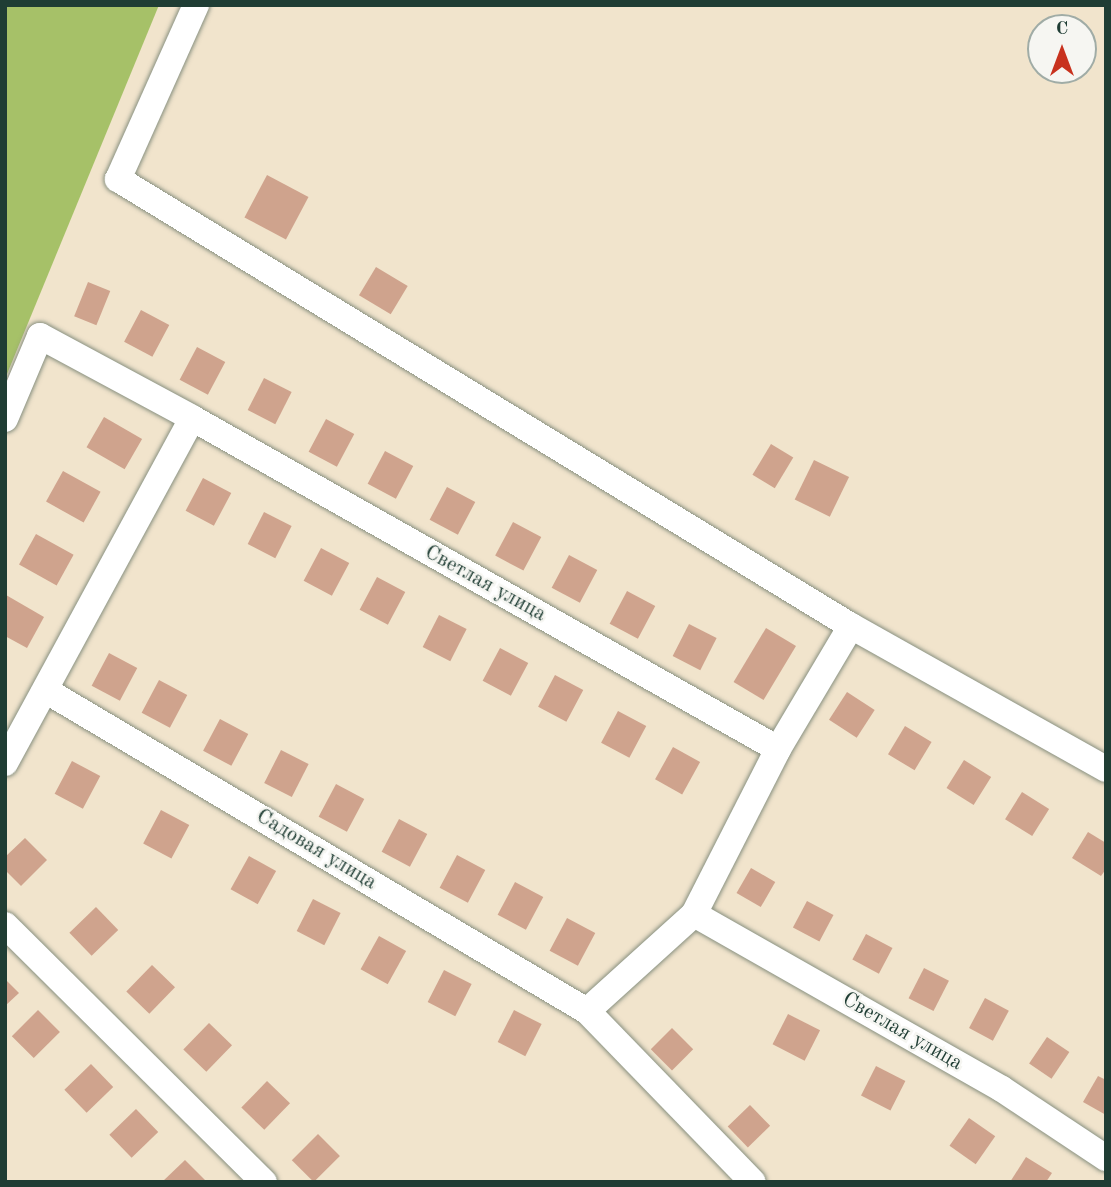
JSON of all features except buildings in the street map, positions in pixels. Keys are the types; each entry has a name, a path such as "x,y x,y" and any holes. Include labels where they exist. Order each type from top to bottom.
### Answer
{"street":[{"path":"196,5 118,179 851,626 1106,769"},
{"name":"Светлая улица","path":"5,419 40,336 192,418 778,749"},
{"path":"5,763 192,418"},
{"path":"753,1182 587,1011 694,914 778,749 851,626"},
{"name":"Садовая улица","path":"45,690 587,1011"},
{"name":"Светлая улица","path":"694,914 1002,1089 1106,1158"},
{"path":"5,925 264,1182"}],"green space":[{"path":"5,5 159,5 5,379"}]}
